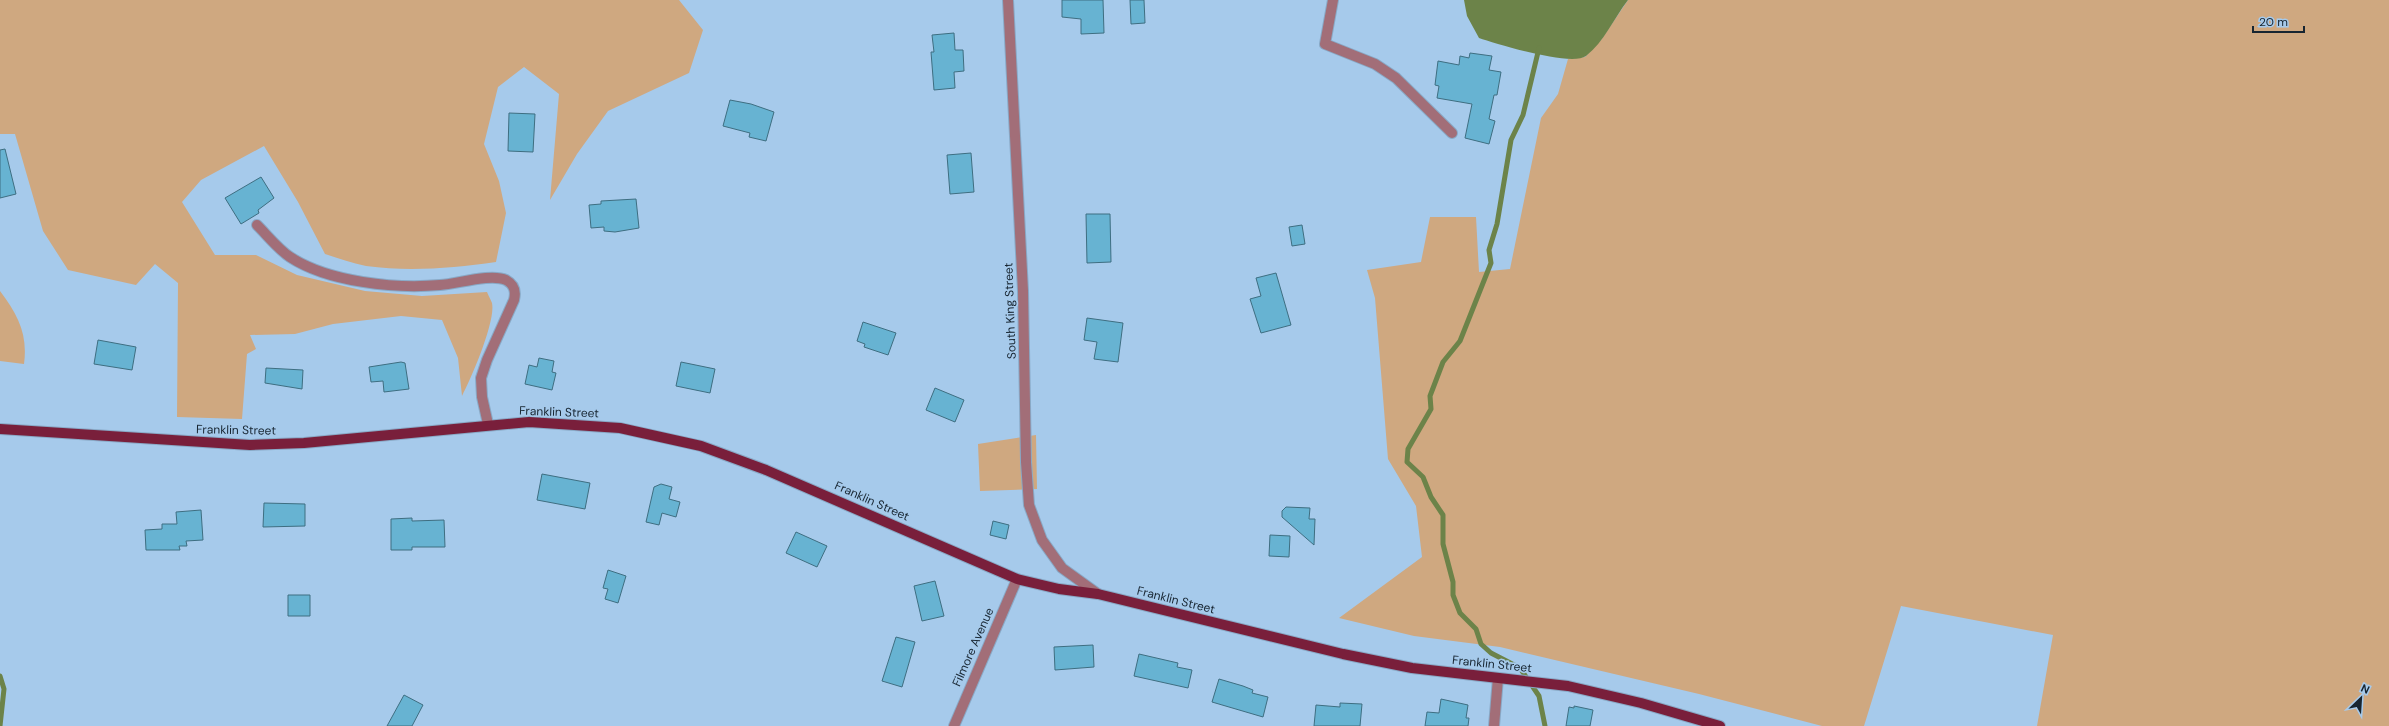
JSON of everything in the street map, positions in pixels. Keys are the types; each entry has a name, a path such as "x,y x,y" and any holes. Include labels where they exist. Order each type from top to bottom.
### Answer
{"main road":[{"name":"Franklin Street","path":"0,429 250,445 304,442 488,424 560,422 620,428 701,446 780,476 1017,579 1059,589 1098,594 1343,654 1412,668 1560,685 1595,691 1720,726"}],"street":[{"name":"South King Street","path":"1008,0 1023,291 1026,454 1029,505 1042,540 1062,568 1098,594"},
{"path":"1334,0 1325,44 1375,64 1396,78 1452,133"},
{"path":"257,225 289,256 308,267 341,277 410,286 440,285 488,279 505,280 513,285 516,291 514,300 487,360 481,378 482,397 488,424"},
{"name":"Filmore Avenue","path":"954,726 1017,579"},
{"path":"1494,726 1498,678"}],"shaded area":[{"path":"0,0 679,0 703,30 689,73 608,111 577,154 550,200 559,94 524,67 498,87 484,144 499,181 506,213 496,262 464,266 399,269 366,266 325,254 298,202 264,146 201,180 182,202 215,255 256,255 297,275 365,291 422,296 487,292 492,303 492,311 487,336 462,396 458,358 442,320 401,316 333,324 295,334 250,335 256,349 247,354 242,419 177,417 178,283 155,264 136,285 68,270 43,231 15,134 0,134"},
{"path":"1464,0 1628,0 1604,37 1586,56 1578,59 1565,59 1550,57 1479,38 1467,16"},
{"path":"1628,0 2389,0 2389,726 2037,726 2053,635 1901,606 1864,726 1822,726 1699,694 1500,647 1414,636 1339,618 1422,557 1416,506 1388,459 1375,298 1367,270 1421,262 1430,217 1476,217 1479,272 1510,269 1541,118 1558,94 1568,59 1585,57 1601,40"},
{"path":"0,291 17,317 23,334 25,353 24,364 0,361"},
{"path":"1036,435 1037,489 980,491 978,444"}],"building":[{"path":"1062,0 1103,0 1104,33 1081,34 1081,19 1062,17"},
{"path":"1130,0 1144,0 1145,23 1131,24"},
{"path":"954,33 955,50 963,50 964,71 954,72 955,88 934,90 931,52 934,52 932,35"},
{"path":"1470,53 1492,56 1489,70 1501,72 1497,95 1494,95 1489,119 1495,121 1489,144 1465,138 1472,104 1437,98 1439,86 1435,85 1438,61 1459,65 1460,56 1469,58"},
{"path":"730,100 751,104 774,112 766,141 749,137 750,133 723,126"},
{"path":"509,113 535,114 533,152 508,151"},
{"path":"5,149 16,194 0,198 0,150"},
{"path":"971,153 974,192 950,194 947,155"},
{"path":"261,177 274,198 258,210 259,213 241,224 225,198"},
{"path":"636,199 639,228 615,232 604,231 604,227 591,228 589,205 601,204 601,201"},
{"path":"1086,214 1110,214 1111,262 1087,263"},
{"path":"1302,225 1305,244 1292,246 1289,227"},
{"path":"1276,273 1291,325 1261,333 1250,299 1261,296 1256,278"},
{"path":"1087,318 1123,323 1118,362 1094,359 1097,342 1084,340"},
{"path":"863,322 896,333 888,355 864,347 865,344 857,341"},
{"path":"98,340 136,347 132,370 94,364"},
{"path":"539,358 554,361 552,372 556,373 552,390 525,384 529,365 537,367"},
{"path":"401,362 405,363 409,389 384,392 383,381 371,382 369,367"},
{"path":"681,362 715,369 710,393 676,386"},
{"path":"266,368 303,370 302,389 265,383"},
{"path":"935,388 964,400 955,422 926,410"},
{"path":"542,474 590,483 585,509 537,500"},
{"path":"661,484 672,487 669,499 680,502 676,517 662,513 659,525 646,522 654,487"},
{"path":"264,503 305,504 305,526 263,527"},
{"path":"1286,507 1310,508 1309,519 1315,519 1314,545 1282,517 1282,511"},
{"path":"201,510 203,540 186,541 187,546 179,546 180,550 146,550 145,530 162,529 162,524 177,524 176,512"},
{"path":"412,518 412,521 444,520 445,547 412,547 412,550 391,550 391,519"},
{"path":"993,521 1009,525 1006,539 990,535"},
{"path":"796,532 827,546 817,567 786,553"},
{"path":"1270,535 1290,536 1289,557 1269,556"},
{"path":"608,570 626,576 618,603 605,599 608,589 603,588"},
{"path":"935,581 944,616 922,621 914,586"},
{"path":"288,595 310,595 310,616 288,616"},
{"path":"896,637 915,642 902,687 882,681"},
{"path":"1093,645 1094,667 1055,670 1054,647"},
{"path":"1139,654 1178,663 1177,667 1192,670 1188,688 1134,676"},
{"path":"1219,679 1253,690 1252,693 1268,697 1263,717 1212,702"},
{"path":"404,695 423,705 412,726 387,726"},
{"path":"1441,699 1468,705 1466,718 1469,718 1468,726 1425,726 1427,712 1439,713"},
{"path":"1340,703 1362,704 1360,726 1314,726 1316,705 1340,707"},
{"path":"1574,706 1593,710 1590,726 1566,726 1569,707 1574,708"}],"waterway":[{"path":"1539,48 1523,115 1511,140 1497,224 1489,250 1491,263 1460,341 1443,362 1430,396 1431,409 1408,449 1407,462 1423,477 1431,497 1443,515 1443,544 1453,582 1453,595 1460,613 1476,629 1481,644 1491,653 1520,668 1539,696 1545,726"},
{"path":"0,676 4,689 0,726"}]}
